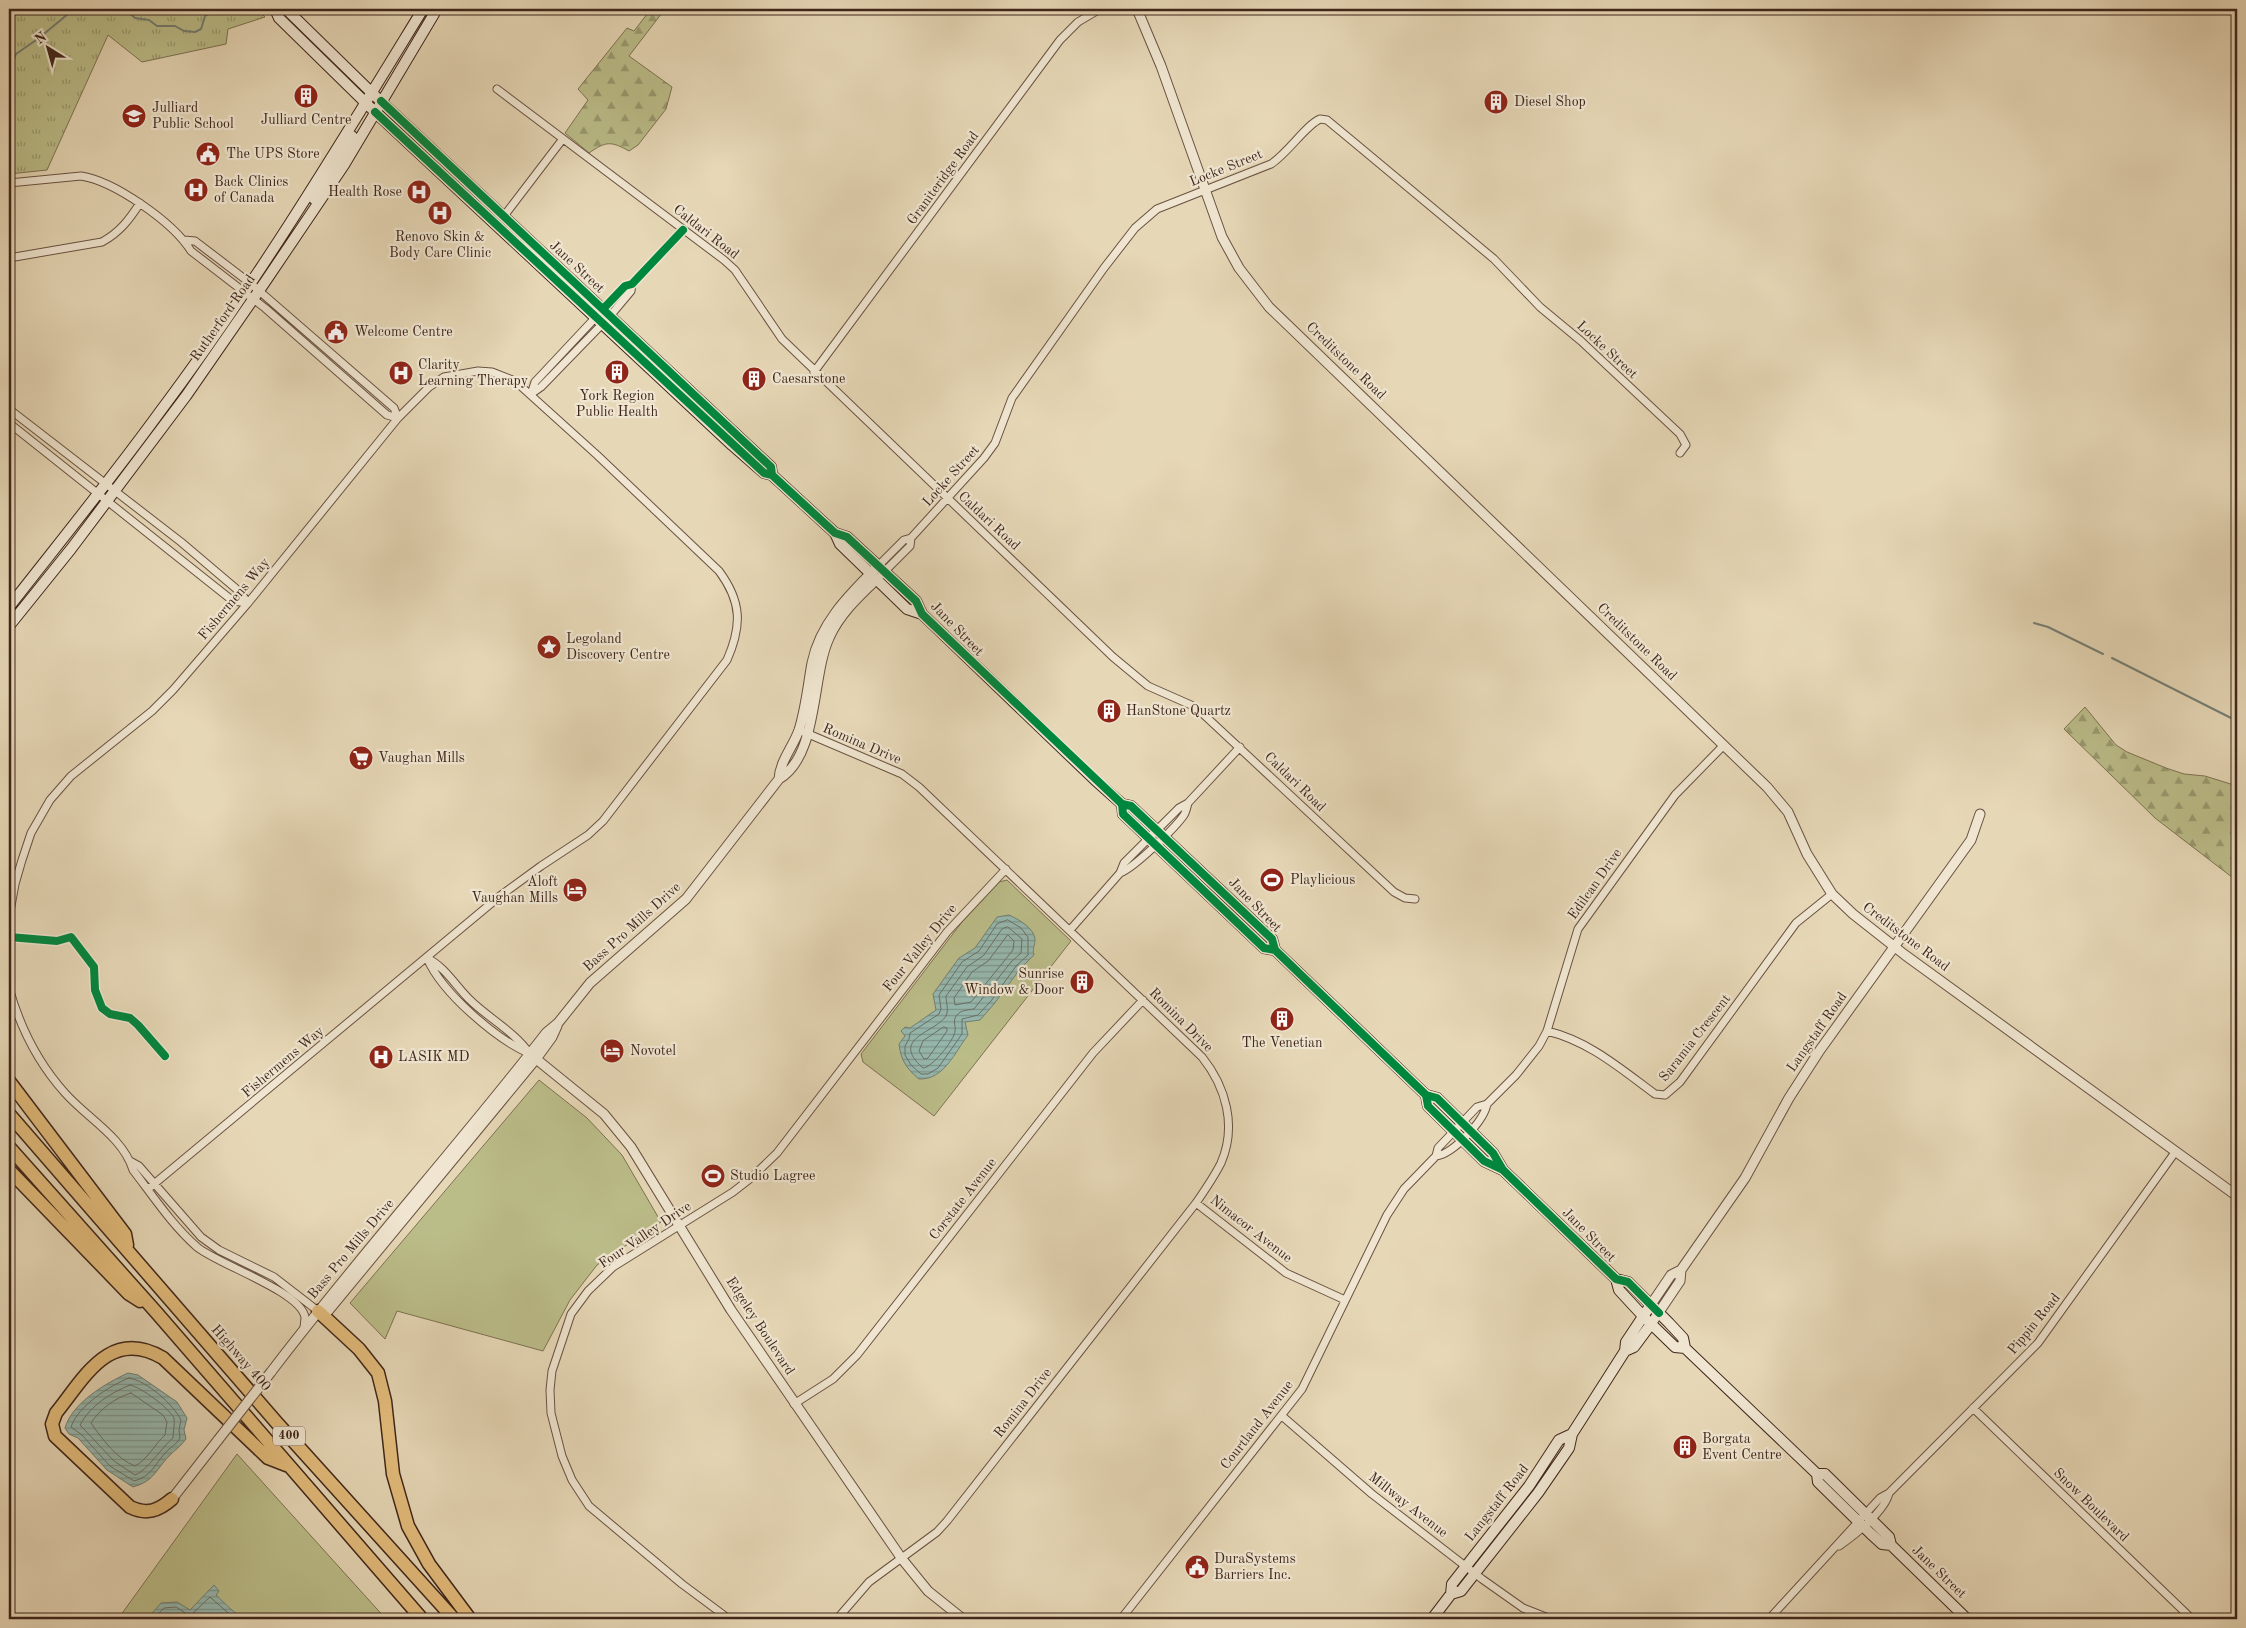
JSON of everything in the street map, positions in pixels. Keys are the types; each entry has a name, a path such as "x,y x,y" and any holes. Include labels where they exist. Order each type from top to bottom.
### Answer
{"highway":[{"path":"9,1081 125,1234 127,1250"},
{"name":"Highway 400","path":"9,1114 277,1423 454,1619"},
{"name":"400","path":"9,1147 156,1312 422,1619"},
{"path":"9,1170 129,1294 156,1312"},
{"path":"321,1313 359,1349 378,1373 386,1401 393,1474 408,1526 429,1564 470,1619"},
{"path":"172,1499 162,1507 150,1512 130,1507 56,1436 53,1429 53,1418 56,1413 90,1370 107,1354 118,1350 137,1348 150,1351 163,1358 268,1458 288,1466"}],"main road":[{"name":"Jane Street","path":"275,9 279,18 370,107 599,320 764,473 772,475 835,533 847,537 878,573 916,600 922,614 1122,804 1131,806 1161,832 1272,939 1275,950 1426,1096 1437,1098 1493,1153 1503,1170 1616,1280 1619,1290 1647,1320 1675,1347 1685,1348"},
{"name":"Jane Street","path":"286,9 372,93 771,467 772,475"},
{"name":"Rutherford Road","path":"9,626 115,491 186,396 299,233 344,165 370,107 372,93 423,9"},
{"name":"Rutherford Road","path":"9,607 160,412 370,107 381,101 437,9"},
{"name":"Jane Street","path":"1122,804 1123,814 1264,948 1275,950"},
{"name":"Jane Street","path":"1426,1096 1428,1106 1484,1161 1503,1170"},
{"name":"Jane Street","path":"1616,1280 1628,1282 1683,1338 1685,1348 1817,1474 1818,1482 1864,1520 1890,1537 1891,1545 1967,1619"},
{"name":"Langstaff Road","path":"1451,1594 1462,1591 1538,1493 1569,1448 1572,1434 1625,1351 1626,1342 1647,1320 1650,1306"},
{"name":"Langstaff Road","path":"1432,1619 1451,1594 1452,1584 1529,1486 1559,1440 1572,1434"}],"street":[{"name":"Graniteridge Road","path":"814,372 1060,40 1078,22 1100,9"},
{"name":"Creditstone Road","path":"1137,9 1161,66 1222,237 1238,268 1269,307 1767,786 1790,817 1807,854 1832,894 1853,914 2237,1196"},
{"name":"Caldari Road","path":"497,89 562,140 724,260 734,270 782,339 814,372 928,478 947,500 1077,620 1113,657 1148,686 1191,705 1240,747 1394,892 1405,898 1416,899"},
{"name":"Locke Street","path":"878,573 910,546 911,538 984,458 995,443 1012,398 1104,268 1135,228 1157,209 1271,164 1287,152 1320,119 1327,120 1494,259 1536,303 1581,341 1680,434 1686,444 1680,453"},
{"path":"504,216 514,207 562,140"},
{"path":"9,183 57,177 92,178 140,203 184,240 191,250 247,287"},
{"path":"9,258 102,242 116,234 140,203"},
{"path":"531,394 534,382 607,312 625,286 632,284 683,230"},
{"path":"184,240 195,242 387,415 398,418"},
{"path":"9,290 9,326"},
{"name":"Fishermens Way","path":"9,917 14,884 31,834 50,800 71,776 150,712 173,690 248,603 398,418 429,387 444,377 461,373 492,372 515,381 720,571 732,592 737,608 738,624 736,641 728,660 603,821 588,835 500,896 148,1190"},
{"path":"9,409 181,542 240,592 248,603"},
{"path":"9,423 98,493 106,502 233,601 248,603"},
{"name":"Bass Pro Mills Drive","path":"779,779 780,769 799,730 808,693 812,662 827,626 842,604 878,573"},
{"name":"Bass Pro Mills Drive","path":"172,1499 304,1329 321,1313 533,1056 546,1033 558,1022 590,983 686,899 779,779 788,774 808,734 821,661 829,638 846,610 878,573"},
{"name":"Romina Drive","path":"799,730 902,774 919,787 1143,1000 1211,1068 1218,1081 1228,1112 1229,1126 1222,1161 1196,1203 947,1521 937,1532 902,1558"},
{"name":"Edilcan Drive","path":"1458,1135 1486,1114 1487,1104 1529,1060 1547,1031 1578,929 1676,795 1724,746"},
{"path":"1070,930 1120,873 1124,863 1185,814 1188,803 1240,747"},
{"name":"Langstaff Road","path":"1650,1306 1671,1275 1681,1270 1745,1178 1789,1098 1809,1067 1971,840 1980,814"},
{"name":"Four Valley Drive","path":"729,1619 682,1584 589,1506 568,1472 551,1413 550,1390 552,1371 571,1314 588,1291 614,1268 745,1183 777,1153 943,937 1006,869"},
{"name":"Saramia Crescent","path":"1547,1031 1569,1036 1584,1043 1655,1094 1665,1095 1680,1082 1796,922 1832,894"},
{"path":"427,958 438,964 470,1000 522,1042 533,1056"},
{"path":"9,988 25,1034 64,1092 98,1124 130,1161 139,1166 201,1237 219,1250 274,1277 321,1313"},
{"name":"Corstate Avenue","path":"794,1404 834,1379 857,1355 1093,1053 1143,1000"},
{"name":"Edgeley Boulevard","path":"533,1056 604,1114 619,1130 636,1154 731,1310 902,1558 928,1591 963,1619"},
{"name":"Courtland Avenue","path":"1122,1619 1302,1389 1391,1207 1404,1189 1436,1156 1438,1148 1458,1135"},
{"name":"Pippin Road","path":"1769,1619 1864,1520 1887,1502 1889,1493 2038,1343 2176,1151"},
{"path":"130,1161 133,1170 148,1190 196,1246 226,1265 270,1285 297,1306 305,1318 304,1329"},
{"name":"Nimacor Avenue","path":"1196,1203 1286,1273 1345,1300"},
{"name":"Langstaff Road","path":"1647,1320 1659,1313 1680,1282 1681,1270"},
{"name":"Snow Boulevard","path":"1972,1408 2192,1619"},
{"name":"Millway Avenue","path":"1282,1416 1372,1494 1475,1573 1523,1608 1551,1619"},
{"path":"837,1619 869,1582 902,1558"}],"green space":[{"path":"9,9 257,9 265,17 228,29 226,44 142,62 108,35 47,170 9,174"},
{"path":"651,9 665,9 629,56 672,87 666,109 638,145 629,151 618,145 604,144 589,153 565,133 588,100 578,89 627,28 634,31"},
{"path":"2085,707 2116,745 2127,752 2184,774 2205,776 2237,786 2237,881 2155,818 2064,729"},
{"path":"1007,880 1071,941 934,1116 863,1062 861,1054 962,922 999,882"},
{"path":"539,1080 587,1118 622,1155 661,1222 597,1265 570,1300 543,1351 397,1311 385,1339 350,1303"},
{"path":"237,1454 386,1619 118,1619"}],"water":[{"path":"9,9 28,9 10,18"},
{"path":"1009,915 1021,921 1032,931 1035,939 1034,955 1020,969 980,1020 965,1022 968,1035 948,1064 935,1075 919,1079 908,1068 901,1055 899,1044 905,1036 901,1031 905,1027 910,1028 936,1010 933,994 959,958 975,948 997,917"},
{"path":"128,1373 138,1375 177,1402 187,1418 184,1430 186,1439 150,1479 133,1487 107,1470 78,1438 69,1434 65,1428 69,1419 82,1402 100,1388"},
{"path":"214,1585 219,1591 216,1595 245,1619 147,1619 161,1603 177,1602 190,1610"}],"waterway":[{"path":"9,66 16,54 74,9"},
{"path":"125,9 135,18 149,20 157,26 175,26 184,31 195,32 201,29 205,16 217,9"},
{"path":"2034,623 2048,627 2103,654"},
{"path":"2112,658 2237,721"}],"cycle path":[{"path":"381,101 771,467 772,475"},
{"path":"375,112 764,473 772,475 835,533 847,537 916,601 922,614 1122,804 1131,806 1272,939 1275,950 1426,1095 1437,1098 1493,1153 1503,1170 1616,1279 1628,1282 1659,1313"},
{"path":"603,309 625,286 632,284 683,230"},
{"path":"1122,804 1123,814 1264,948 1275,950"},
{"path":"9,937 57,941 71,937 94,967 95,990 102,1008 110,1014 130,1018 165,1056"},
{"path":"1426,1095 1428,1106 1484,1161 1503,1170"}],"place":[{"name":"Julliard Centre","path":"306,96"},
{"name":"Diesel Shop","path":"1496,102"},
{"name":"Julliard Public School","path":"134,116"},
{"name":"The UPS Store","path":"208,154"},
{"name":"Back Clinics of Canada","path":"196,190"},
{"name":"Health Rose","path":"419,192"},
{"name":"Renovo Skin & Body Care Clinic","path":"440,213"},
{"name":"Welcome Centre","path":"336,332"},
{"name":"York Region Public Health","path":"617,372"},
{"name":"Clarity Learning Therapy","path":"401,373"},
{"name":"Caesarstone","path":"754,379"},
{"name":"Legoland Discovery Centre","path":"549,647"},
{"name":"HanStone Quartz","path":"1109,711"},
{"name":"Vaughan Mills","path":"361,758"},
{"name":"Playlicious","path":"1272,880"},
{"name":"Aloft Vaughan Mills","path":"575,890"},
{"name":"Sunrise Window & Door","path":"1082,982"},
{"name":"The Venetian","path":"1282,1019"},
{"name":"Novotel","path":"612,1051"},
{"name":"LASIK MD","path":"381,1057"},
{"name":"Studio Lagree","path":"713,1176"},
{"name":"Borgata Event Centre","path":"1685,1447"},
{"name":"DuraSystems Barriers Inc.","path":"1197,1567"}]}
